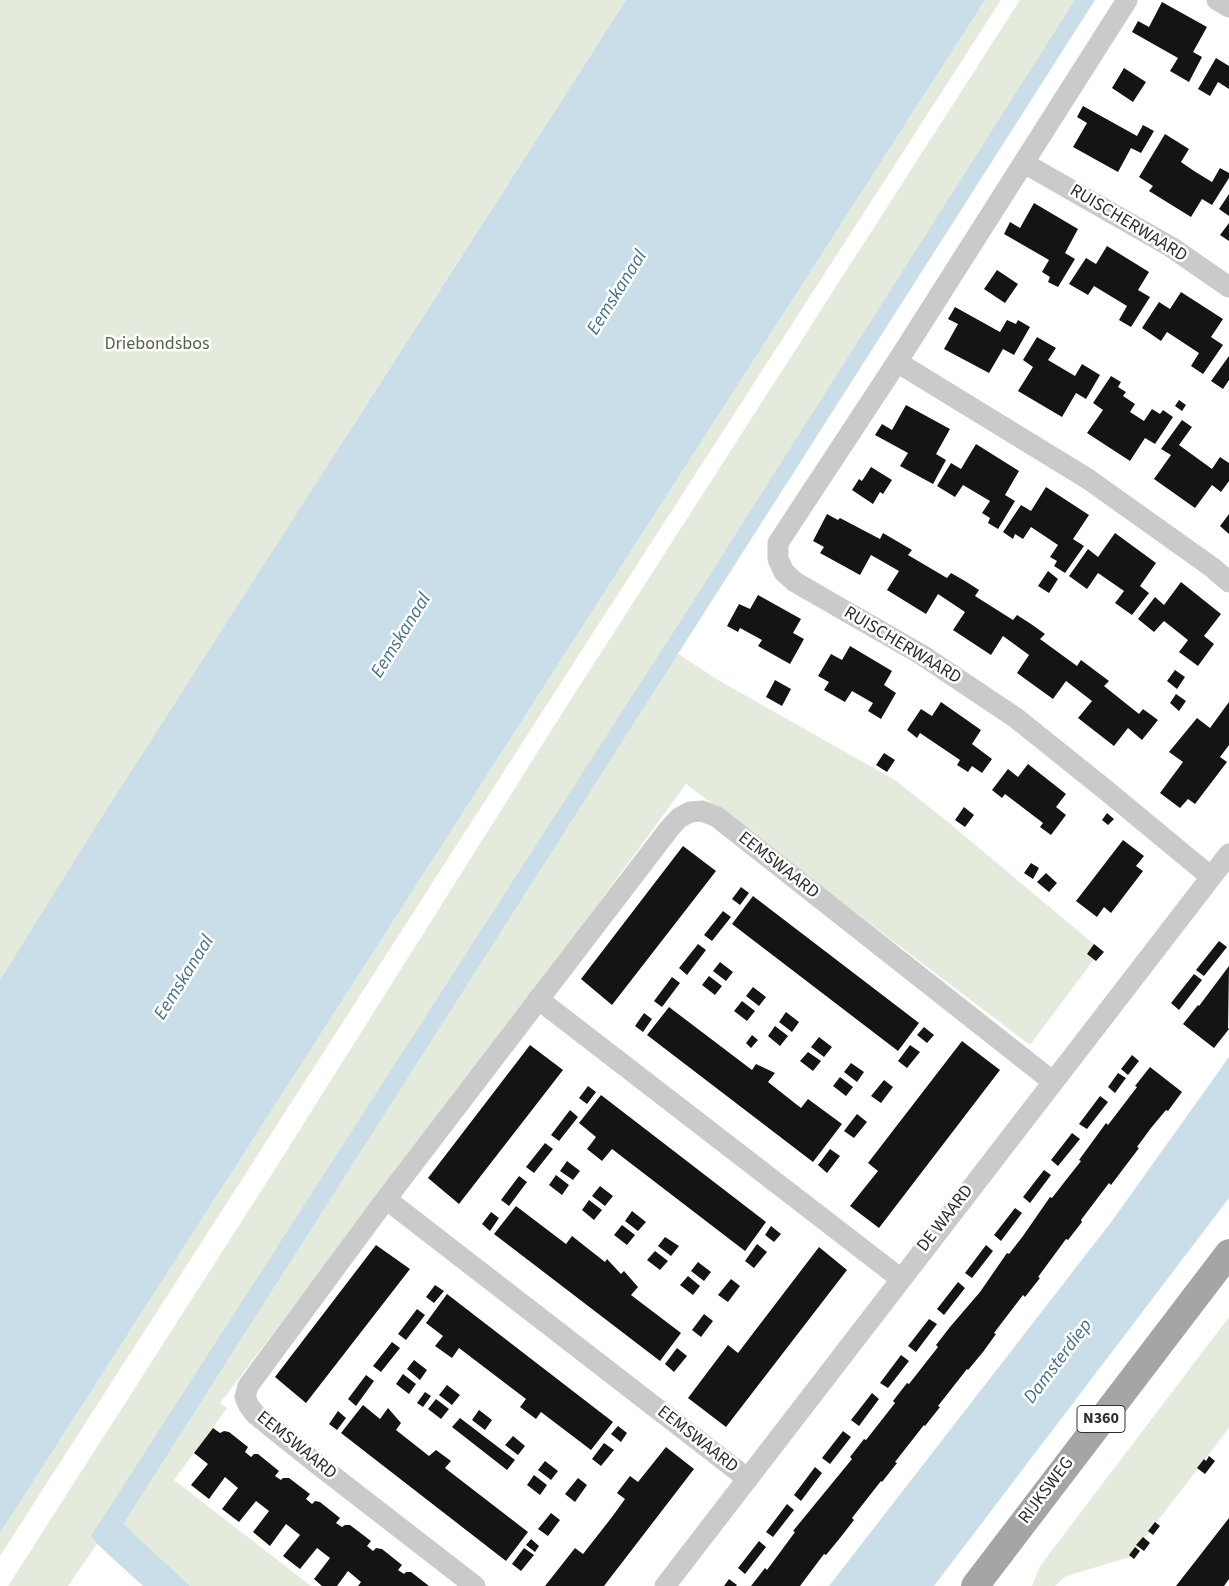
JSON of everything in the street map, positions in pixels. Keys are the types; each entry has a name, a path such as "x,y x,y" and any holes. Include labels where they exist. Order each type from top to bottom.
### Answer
{"main road":[{"name":"RIJKSWEG","path":"975,1586 1229,1253"}],"street":[{"name":"RUISCHERWAARD","path":"1127,0 897,362 778,543 778,559 784,572 795,582 922,655 1016,718 1211,877"},
{"path":"1217,0 1229,8"},
{"name":"RUISCHERWAARD","path":"1024,163 1171,247 1229,287"},
{"path":"897,362 1088,479 1213,568 1229,582"},
{"name":"EEMSWAARD","path":"475,1586 255,1414 245,1397 248,1386 386,1199 669,828 679,818 690,812 702,811 717,817 1052,1081"},
{"name":"DE WAARD","path":"665,1586 1052,1081 1229,854"},
{"path":"538,999 900,1279"},
{"name":"EEMSWAARD","path":"386,1199 748,1479"}],"green space":[{"name":"Driebondsbos","path":"0,0 626,0 0,980"},
{"path":"985,0 1001,0 0,1556 0,1533"},
{"path":"1020,0 1078,0 665,645 718,680 895,780 1101,950 1030,1045 686,784 513,1020 220,1403 227,1408 174,1480 311,1586 190,1586 102,1529 97,1544 68,1586 8,1586 270,1177 561,715"},
{"path":"1229,1317 1229,1428 1130,1557 1066,1576 1055,1586 1032,1586 1040,1566"}],"water":[{"name":"Eemskanaal","path":"626,0 985,0 0,1533 0,980 102,817"},
{"path":"1075,0 1095,0 123,1524 190,1586 143,1586 97,1544 91,1536 683,617"},
{"name":"Damsterdiep","path":"1229,1057 1229,1198 934,1586 829,1586 1112,1221"}],"building":[{"path":"1162,2 1207,27 1193,52 1202,57 1189,82 1170,71 1178,58 1132,32 1138,21 1149,27"},
{"path":"1216,58 1229,66 1229,89 1218,82 1210,96 1198,89"},
{"path":"1124,68 1146,82 1133,102 1112,88"},
{"path":"1083,106 1137,136 1143,125 1154,131 1141,153 1131,148 1118,172 1073,147 1087,123 1077,117"},
{"path":"1165,134 1189,149 1181,162 1212,182 1220,168 1229,173 1229,178 1212,205 1202,199 1191,217 1149,191 1153,186 1139,177"},
{"path":"1229,194 1229,216 1219,209"},
{"path":"1034,203 1078,229 1065,253 1075,259 1058,287 1048,282 1050,277 1042,272 1049,260 1004,234 1010,222 1020,228"},
{"path":"1229,223 1229,241 1220,235"},
{"path":"1107,246 1149,272 1138,290 1150,297 1131,327 1119,320 1127,306 1094,286 1088,295 1069,284 1086,258 1096,264"},
{"path":"997,270 1018,284 1005,303 984,289"},
{"path":"1181,292 1223,319 1211,337 1223,345 1203,374 1191,366 1199,353 1167,332 1161,341 1142,328 1159,302 1170,309"},
{"path":"955,307 1000,332 1007,320 1016,324 1018,320 1030,327 1014,355 1003,349 989,373 944,349 958,324 948,319"},
{"path":"1037,337 1056,348 1048,360 1075,376 1082,364 1100,375 1086,399 1076,393 1062,417 1018,391 1033,367 1023,360"},
{"path":"1229,356 1229,380 1223,389 1211,381"},
{"path":"1111,376 1121,382 1118,387 1126,392 1123,396 1135,404 1130,412 1144,421 1152,409 1160,414 1163,410 1173,417 1155,444 1145,438 1130,461 1087,433 1103,410 1093,403"},
{"path":"1179,400 1186,405 1182,411 1175,406"},
{"path":"906,405 950,429 936,454 946,460 933,484 900,466 908,453 875,435 882,424 892,430"},
{"path":"1182,420 1192,427 1179,445 1212,469 1220,457 1229,463 1229,481 1221,492 1212,485 1195,508 1154,479 1171,455 1161,449"},
{"path":"976,444 1019,471 1005,495 1015,501 998,529 988,523 990,518 982,513 990,501 963,485 955,497 937,486 951,463 961,469"},
{"path":"871,467 892,480 883,494 880,492 873,504 852,490 859,479 862,481"},
{"path":"1046,487 1089,515 1073,539 1084,546 1065,573 1054,566 1057,561 1050,557 1058,545 1031,527 1023,539 1015,534 1013,539 1003,532 1021,505 1031,511"},
{"path":"827,514 838,520 840,518 880,539 883,533 912,550 908,555 947,578 951,573 965,581 979,590 975,596 1013,620 1017,615 1031,624 1045,634 1040,639 1077,666 1081,660 1109,681 1104,686 1139,714 1143,709 1158,720 1142,740 1128,728 1114,746 1078,718 1092,701 1066,681 1053,699 1017,673 1029,655 1003,636 991,655 953,630 965,612 938,594 926,614 887,590 899,571 871,555 860,575 820,553 824,547 813,541"},
{"path":"1229,514 1229,534 1220,526"},
{"path":"1115,533 1156,563 1140,586 1149,593 1132,615 1115,603 1124,591 1098,573 1087,589 1069,576 1088,549 1098,557"},
{"path":"1048,571 1058,579 1049,593 1038,586"},
{"path":"1181,582 1221,614 1204,636 1214,644 1198,666 1179,652 1188,640 1164,621 1154,632 1138,619 1155,597 1164,605"},
{"path":"758,595 801,619 793,633 804,639 790,664 758,646 762,640 740,628 738,632 727,626 739,604 750,609"},
{"path":"850,646 892,671 884,685 896,693 881,719 868,711 873,703 852,691 845,702 824,690 829,682 818,676 831,654 842,660"},
{"path":"1175,670 1185,677 1177,689 1167,681"},
{"path":"775,680 791,689 782,706 766,697"},
{"path":"1176,694 1186,701 1179,711 1170,703"},
{"path":"941,702 981,730 972,744 992,759 982,773 972,766 968,772 957,765 960,760 920,733 917,738 907,730 921,709 932,716"},
{"path":"1229,702 1229,745 1220,757 1227,762 1195,804 1188,799 1180,808 1160,793 1183,762 1169,752 1197,718 1210,728"},
{"path":"884,753 895,760 887,772 876,765"},
{"path":"1028,764 1066,794 1056,807 1066,815 1051,835 1040,827 1043,823 1005,794 1002,798 992,790 1008,769 1018,777"},
{"path":"964,807 974,815 965,827 955,820"},
{"path":"1107,813 1114,819 1108,825 1102,820"},
{"path":"1123,840 1144,856 1136,866 1143,871 1111,913 1104,907 1097,917 1076,901"},
{"path":"683,846 716,871 612,1005 581,979"},
{"path":"1031,863 1039,868 1033,879 1024,873"},
{"path":"1046,873 1057,883 1049,892 1037,882"},
{"path":"741,887 749,893 740,905 732,899"},
{"path":"753,896 919,1023 898,1051 732,924"},
{"path":"723,911 731,917 712,941 704,935"},
{"path":"1219,941 1227,947 1204,976 1196,970"},
{"path":"698,944 706,950 687,975 679,968"},
{"path":"1094,944 1104,952 1096,961 1087,954"},
{"path":"720,962 733,972 726,981 713,971"},
{"path":"1229,966 1229,1029 1214,1048 1183,1024"},
{"path":"1194,974 1202,980 1179,1010 1171,1003"},
{"path":"709,976 722,986 715,995 702,985"},
{"path":"672,977 680,983 662,1007 654,1001"},
{"path":"753,987 766,997 759,1006 746,996"},
{"path":"742,1001 755,1011 747,1021 734,1011"},
{"path":"669,1007 752,1070 756,1064 775,1073 768,1082 801,1108 808,1099 842,1124 813,1162 647,1035"},
{"path":"786,1012 799,1022 792,1032 779,1022"},
{"path":"644,1013 652,1019 643,1032 635,1026"},
{"path":"775,1026 788,1036 780,1046 768,1036"},
{"path":"924,1027 934,1035 927,1043 917,1035"},
{"path":"752,1035 758,1040 751,1048 746,1043"},
{"path":"819,1037 832,1047 824,1057 811,1047"},
{"path":"962,1041 1000,1070 879,1228 850,1206 878,1171 868,1163"},
{"path":"530,1045 563,1070 459,1204 428,1178"},
{"path":"910,1045 920,1052 907,1068 898,1061"},
{"path":"808,1052 821,1061 813,1071 800,1061"},
{"path":"1132,1055 1139,1061 1128,1075 1121,1069"},
{"path":"851,1063 864,1072 857,1082 844,1072"},
{"path":"1150,1067 1182,1092 1168,1111 1166,1110 1151,1128 1137,1147 1139,1148 1111,1185 1109,1183 1081,1220 1082,1222 1068,1240 1066,1239 1038,1277 1040,1278 1025,1297 1023,1295 994,1333 996,1334 983,1352 967,1369 938,1406 940,1407 895,1462 897,1463 852,1518 854,1520 826,1555 824,1554 800,1586 751,1586 765,1568 767,1570 795,1532 793,1531 852,1459 850,1457 895,1403 893,1401 938,1347 936,1345 980,1292 1050,1197 1052,1198 1081,1161 1079,1160 1106,1123 1108,1125"},
{"path":"1118,1073 1126,1078 1115,1093 1108,1087"},
{"path":"840,1077 853,1087 846,1096 833,1086"},
{"path":"884,1080 893,1087 881,1103 871,1096"},
{"path":"588,1086 596,1092 587,1104 579,1098"},
{"path":"601,1095 766,1222 745,1251 612,1149 602,1161 587,1149 596,1137 579,1123"},
{"path":"1100,1096 1108,1102 1087,1129 1079,1124"},
{"path":"570,1110 578,1117 559,1141 551,1135"},
{"path":"857,1114 867,1122 854,1138 844,1131"},
{"path":"1072,1133 1080,1139 1058,1166 1051,1160"},
{"path":"545,1143 553,1149 534,1173 526,1167"},
{"path":"830,1149 840,1156 827,1173 818,1165"},
{"path":"567,1161 580,1171 573,1180 560,1171"},
{"path":"1044,1170 1051,1175 1030,1203 1023,1197"},
{"path":"556,1175 569,1185 562,1195 549,1185"},
{"path":"519,1176 527,1182 509,1206 501,1200"},
{"path":"600,1186 613,1196 605,1206 592,1196"},
{"path":"589,1200 602,1210 594,1220 582,1210"},
{"path":"516,1206 566,1244 572,1236 605,1262 607,1259 621,1274 624,1271 638,1287 631,1295 681,1333 660,1361 494,1234"},
{"path":"1015,1208 1022,1213 1001,1241 994,1235"},
{"path":"632,1211 646,1222 638,1231 625,1221"},
{"path":"491,1212 499,1218 490,1231 482,1224"},
{"path":"622,1225 635,1235 627,1245 614,1235"},
{"path":"771,1226 781,1234 774,1242 765,1235"},
{"path":"665,1237 679,1246 671,1256 658,1246"},
{"path":"757,1244 767,1252 754,1268 745,1261"},
{"path":"376,1245 410,1269 306,1403 275,1377"},
{"path":"986,1245 993,1251 972,1278 965,1273"},
{"path":"819,1247 847,1270 726,1427 688,1398 728,1345 738,1353"},
{"path":"655,1251 668,1261 660,1270 647,1260"},
{"path":"698,1262 711,1272 704,1281 691,1271"},
{"path":"688,1276 700,1286 693,1295 680,1285"},
{"path":"731,1279 740,1286 728,1302 718,1295"},
{"path":"958,1282 965,1288 944,1315 937,1309"},
{"path":"435,1285 444,1291 434,1303 426,1297"},
{"path":"447,1294 613,1422 591,1450 541,1412 536,1419 520,1407 526,1399 459,1348 452,1358 435,1346 443,1336 426,1323"},
{"path":"417,1309 425,1315 406,1340 398,1334"},
{"path":"704,1314 713,1321 701,1337 692,1330"},
{"path":"929,1319 937,1324 916,1352 908,1346"},
{"path":"392,1342 400,1348 381,1372 373,1366"},
{"path":"677,1348 687,1356 674,1372 665,1364"},
{"path":"901,1355 909,1361 888,1388 880,1383"},
{"path":"414,1360 427,1370 420,1380 407,1369"},
{"path":"403,1374 416,1384 409,1394 396,1384"},
{"path":"366,1375 374,1381 356,1406 348,1399"},
{"path":"447,1385 460,1395 452,1405 439,1395"},
{"path":"425,1392 431,1396 423,1407 417,1403"},
{"path":"872,1393 879,1399 859,1426 851,1420"},
{"path":"436,1399 449,1409 441,1419 428,1409"},
{"path":"363,1405 380,1419 388,1408 401,1423 396,1430 429,1456 436,1450 451,1461 445,1468 528,1532 506,1561 341,1433"},
{"path":"479,1410 492,1420 485,1430 472,1420"},
{"path":"338,1411 346,1418 337,1430 329,1424"},
{"path":"460,1418 515,1460 507,1470 452,1427"},
{"path":"618,1426 627,1433 621,1442 611,1434"},
{"path":"213,1428 220,1433 224,1431 229,1432 248,1447 245,1452 251,1457 254,1454 258,1454 279,1471 275,1476 281,1480 289,1478 310,1494 306,1499 312,1504 315,1501 320,1502 340,1518 336,1523 342,1527 350,1525 371,1541 367,1546 373,1551 376,1548 382,1549 402,1565 398,1570 404,1574 411,1572 429,1586 358,1586 361,1582 348,1571 337,1586 322,1586 314,1579 330,1558 317,1548 300,1569 283,1556 300,1535 286,1524 270,1546 253,1532 269,1511 256,1501 239,1522 222,1509 238,1488 225,1477 209,1499 191,1485 208,1464 194,1453"},
{"path":"843,1431 851,1437 830,1464 822,1458"},
{"path":"513,1436 525,1446 518,1455 505,1445"},
{"path":"604,1443 614,1450 601,1466 592,1459"},
{"path":"666,1447 694,1469 604,1586 545,1586 575,1548 583,1554 612,1517 625,1499 617,1493 630,1476 638,1482"},
{"path":"1209,1456 1215,1461 1205,1474 1197,1468"},
{"path":"545,1461 558,1471 551,1480 538,1470"},
{"path":"815,1467 822,1473 801,1501 794,1495"},
{"path":"534,1475 547,1485 540,1495 527,1485"},
{"path":"578,1478 587,1485 575,1502 565,1494"},
{"path":"787,1504 794,1510 773,1537 766,1532"},
{"path":"551,1513 560,1520 548,1536 538,1529"},
{"path":"1229,1518 1229,1579 1224,1586 1176,1586"},
{"path":"1155,1522 1160,1526 1153,1535 1148,1531"},
{"path":"1143,1537 1150,1543 1144,1551 1136,1545"},
{"path":"531,1539 539,1546 535,1552 526,1545"},
{"path":"759,1541 766,1547 745,1574 738,1568"},
{"path":"1135,1547 1140,1551 1134,1559 1129,1555"},
{"path":"524,1548 534,1555 521,1571 512,1564"},
{"path":"729,1579 737,1585 724,1586"}]}
